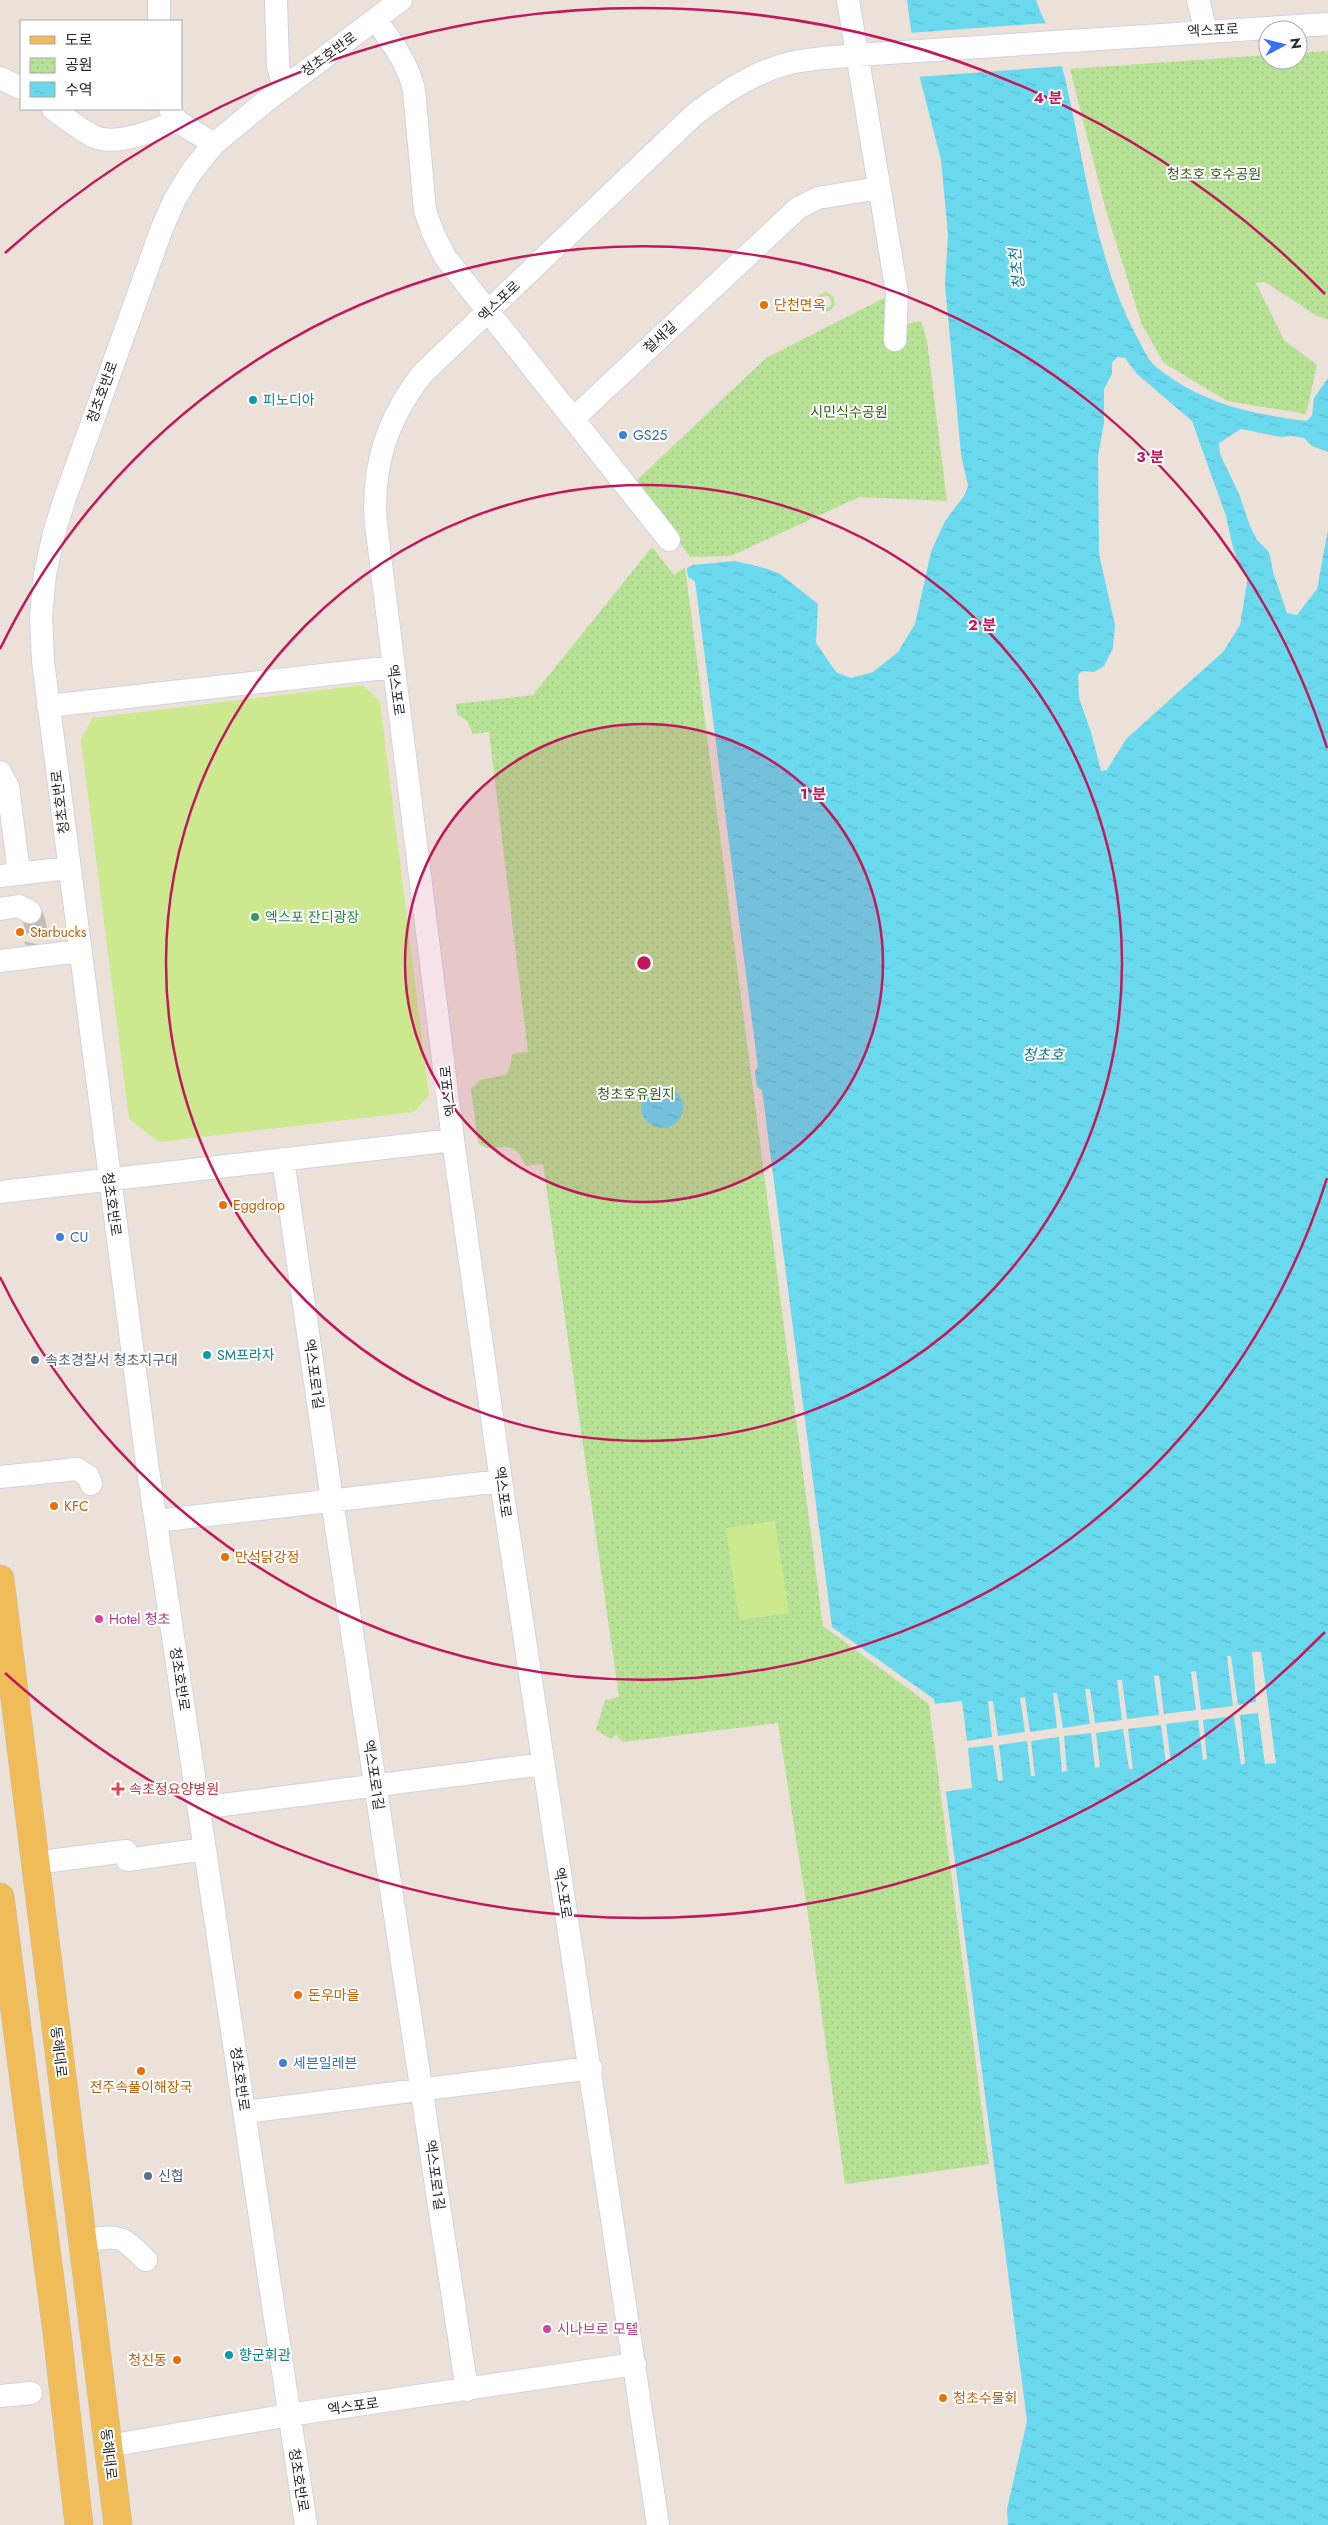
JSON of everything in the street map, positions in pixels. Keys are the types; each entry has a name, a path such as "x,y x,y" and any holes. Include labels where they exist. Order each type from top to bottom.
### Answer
{"main road":[{"name":"동해대로","path":"0,1579 118,2525"},
{"path":"0,1897 72,2452 79,2525"},
{"name":"엑스포로","path":"72,2452 108,2446"}],"street":[{"path":"159,0 159,20"},
{"path":"276,0 278,66 284,87"},
{"name":"청초호반로","path":"306,2525 156,1521 108,1179 48,706 41,616 45,574 54,533 162,228 192,170 214,144 284,87 401,0"},
{"path":"848,0 897,293 895,340"},
{"path":"1198,0 1206,30"},
{"path":"376,20 403,60 410,74 430,171 426,210 433,233 445,257 669,540"},
{"name":"엑스포로","path":"658,2525 501,1481 453,1140 393,667 375,507 375,489 381,451 390,424 406,394 422,374 695,114 738,84 778,66 800,61 857,55 1158,33 1328,24"},
{"path":"0,78 20,88"},
{"path":"54,110 90,134 110,140 154,130 174,115 214,144"},
{"name":"철새길","path":"573,419 798,208 818,198 879,188"},
{"path":"48,706 393,667"},
{"path":"0,772 8,787 9,874 68,868"},
{"path":"0,909 19,906 30,912"},
{"path":"0,961 28,954 79,952"},
{"path":"0,1192 453,1140"},
{"name":"엑스포로1길","path":"283,1159 332,1500 467,2390"},
{"path":"0,1477 77,1469 88,1476 91,1484"},
{"path":"156,1521 501,1481"},
{"path":"200,1808 376,1787 543,1764"},
{"path":"35,1863 126,1851 127,1860 206,1849"},
{"path":"245,2112 590,2068"},
{"path":"83,2240 124,2232 146,2260"},
{"name":"엑스포로","path":"108,2446 289,2415 635,2364"},
{"path":"0,2396 31,2393"}],"green space":[{"name":"청초호 호수공원","path":"1328,51 1328,319 1317,316 1265,282 1256,283 1284,340 1317,365 1306,414 1227,401 1164,363 1142,325 1106,211 1070,69 1258,56 1258,70 1308,70 1308,52"},
{"path":"826,292 833,296 835,305 831,310 824,312 818,308 816,299","holes":["823,296 829,296 832,304 827,308 820,305 819,301"]},
{"name":"시민식수공원","path":"888,296 892,327 921,321 927,341 947,501 859,497 731,556 690,557 636,481 766,358"},
{"name":"청초호유원지","path":"652,547 674,575 685,567 823,1626 929,1704 989,2164 845,2184 808,1915 778,1723 623,1742 616,1735 611,1739 596,1730 605,1700 619,1697 543,1164 526,1166 515,1150 506,1147 487,1148 478,1143 471,1089 480,1080 506,1075 510,1067 512,1054 528,1052 489,732 473,734 467,721 457,714 456,704 533,695"},
{"name":"엑스포 잔디광장","path":"363,685 380,702 429,1095 414,1112 159,1142 129,1119 81,740 92,718"},
{"path":"775,1521 789,1613 739,1620 726,1528"}],"water":[{"name":"청초호","path":"907,0 1036,0 1056,48 1062,68 1093,210 1111,275 1123,307 1150,360 1173,379 1208,398 1245,410 1306,421 1312,416 1314,398 1328,378 1328,452 1312,446 1304,438 1280,437 1241,429 1219,443 1220,454 1239,494 1250,526 1257,540 1269,552 1273,572 1287,613 1297,615 1317,589 1328,530 1328,2525 1008,2525 1007,2509 1027,2421 934,1699 832,1627 762,1090 757,1087 755,1071 758,1067 695,581 688,577 687,568 693,565 735,561 780,574 818,604 816,643 836,672 851,678 873,672 898,652 915,624 931,552 945,521 964,496 968,486 961,454 945,285 948,234 941,160 915,59","holes":["1117,357 1125,358 1137,374 1192,421 1226,516 1233,548 1242,571 1248,576 1240,625 1223,652 1126,739 1107,770 1101,771 1091,732 1079,698 1078,675 1082,671 1094,672 1104,666 1113,648 1115,625 1099,554 1098,456 1104,423 1104,389 1112,374 1112,363"]},
{"path":"658,1086 666,1086 677,1092 683,1107 677,1122 666,1128 658,1128 647,1122 641,1111 641,1103 647,1092"}],"pier":[{"path":"1047,23 1064,66 917,77 909,33"},
{"path":"1252,1652 1261,1652 1276,1763 1265,1764 1258,1713 1240,1715 1245,1763 1241,1765 1234,1716 1203,1720 1207,1759 1203,1760 1198,1720 1166,1724 1171,1763 1166,1763 1161,1725 1128,1729 1133,1769 1129,1769 1123,1729 1096,1733 1100,1767 1095,1768 1091,1733 1064,1736 1067,1771 1062,1772 1059,1737 1031,1741 1035,1776 1031,1776 1027,1741 999,1745 1003,1780 998,1781 993,1745 968,1748 972,1788 943,1792 932,1704 962,1701 967,1741 992,1737 988,1701 993,1701 998,1736 1025,1732 1020,1698 1025,1697 1030,1732 1057,1728 1053,1693 1057,1693 1063,1728 1090,1724 1085,1689 1090,1689 1095,1723 1122,1720 1117,1680 1122,1680 1127,1719 1159,1715 1154,1676 1159,1675 1164,1714 1196,1710 1191,1672 1196,1671 1201,1710 1233,1706 1227,1656 1231,1656 1238,1705 1256,1702"}],"tunnel":[{"path":"30,912 36,930 36,945 34,949"}],"place":[{"name":"단천면옥","path":"764,305"},
{"name":"피노디아","path":"253,400"},
{"name":"GS25","path":"623,435"},
{"name":"엑스포 잔디광장","path":"255,917"},
{"name":"Starbucks","path":"20,932"},
{"name":"Eggdrop","path":"223,1205"},
{"name":"CU","path":"60,1237"},
{"name":"SM프라자","path":"207,1355"},
{"name":"속초경찰서 청초지구대","path":"35,1360"},
{"name":"KFC","path":"54,1506"},
{"name":"만석닭강정","path":"225,1557"},
{"name":"Hotel 청초","path":"99,1619"},
{"name":"속초정요양병원","path":"118,1789"},
{"name":"돈우마을","path":"298,1995"},
{"name":"세븐일레븐","path":"283,2063"},
{"name":"전주속풀이해장국","path":"141,2071"},
{"name":"신협","path":"148,2176"},
{"name":"시나브로 모텔","path":"547,2329"},
{"name":"향군회관","path":"229,2355"},
{"name":"청진동","path":"177,2360"},
{"name":"청초수물회","path":"943,2398"}],"water label":[{"name":"청초천","path":"1017,269"}]}
